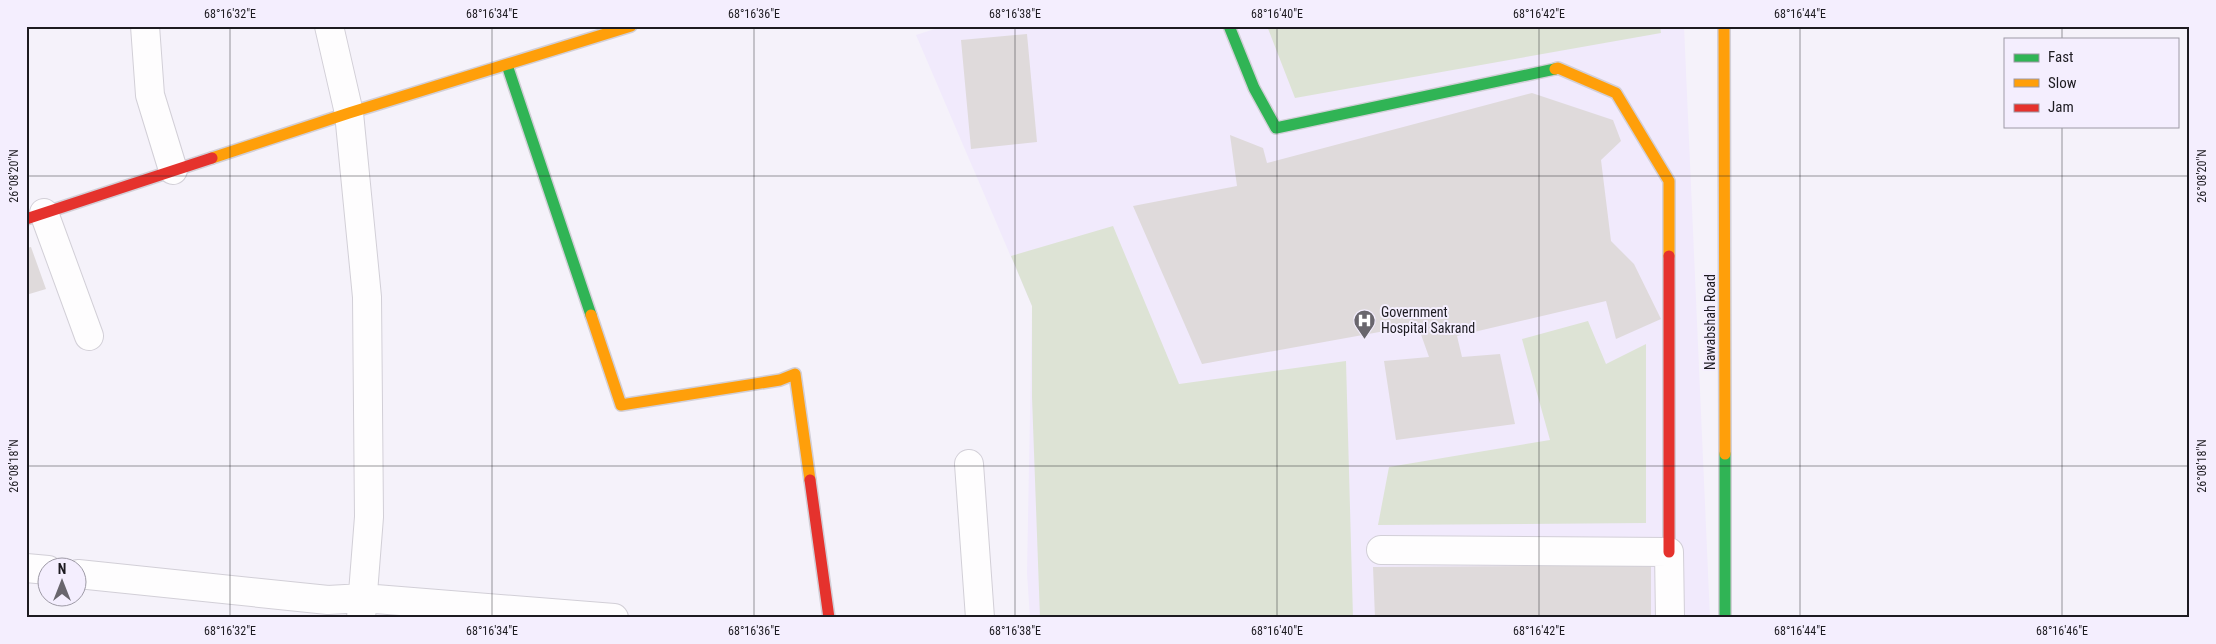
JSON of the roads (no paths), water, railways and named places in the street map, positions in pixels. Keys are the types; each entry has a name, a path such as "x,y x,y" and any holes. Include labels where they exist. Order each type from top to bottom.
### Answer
{"street":[{"path":"145,26 150,95 173,170"},
{"path":"329,26 349,113 367,297 369,517 362,608"},
{"path":"89,336 35,216 349,113 630,26"},
{"path":"1229,26 1254,88 1276,128 1558,68 1616,93 1669,181 1670,618"},
{"name":"Nawabshah Road","path":"1724,26 1725,618"},
{"path":"507,65 621,405 780,380 795,374 829,618"},
{"path":"969,464 980,618"},
{"path":"1381,550 1669,552"},
{"path":"88,575 328,600 362,608 614,618"}],"place":[{"name":"Government Hospital Sakrand","path":"1365,339"}]}
